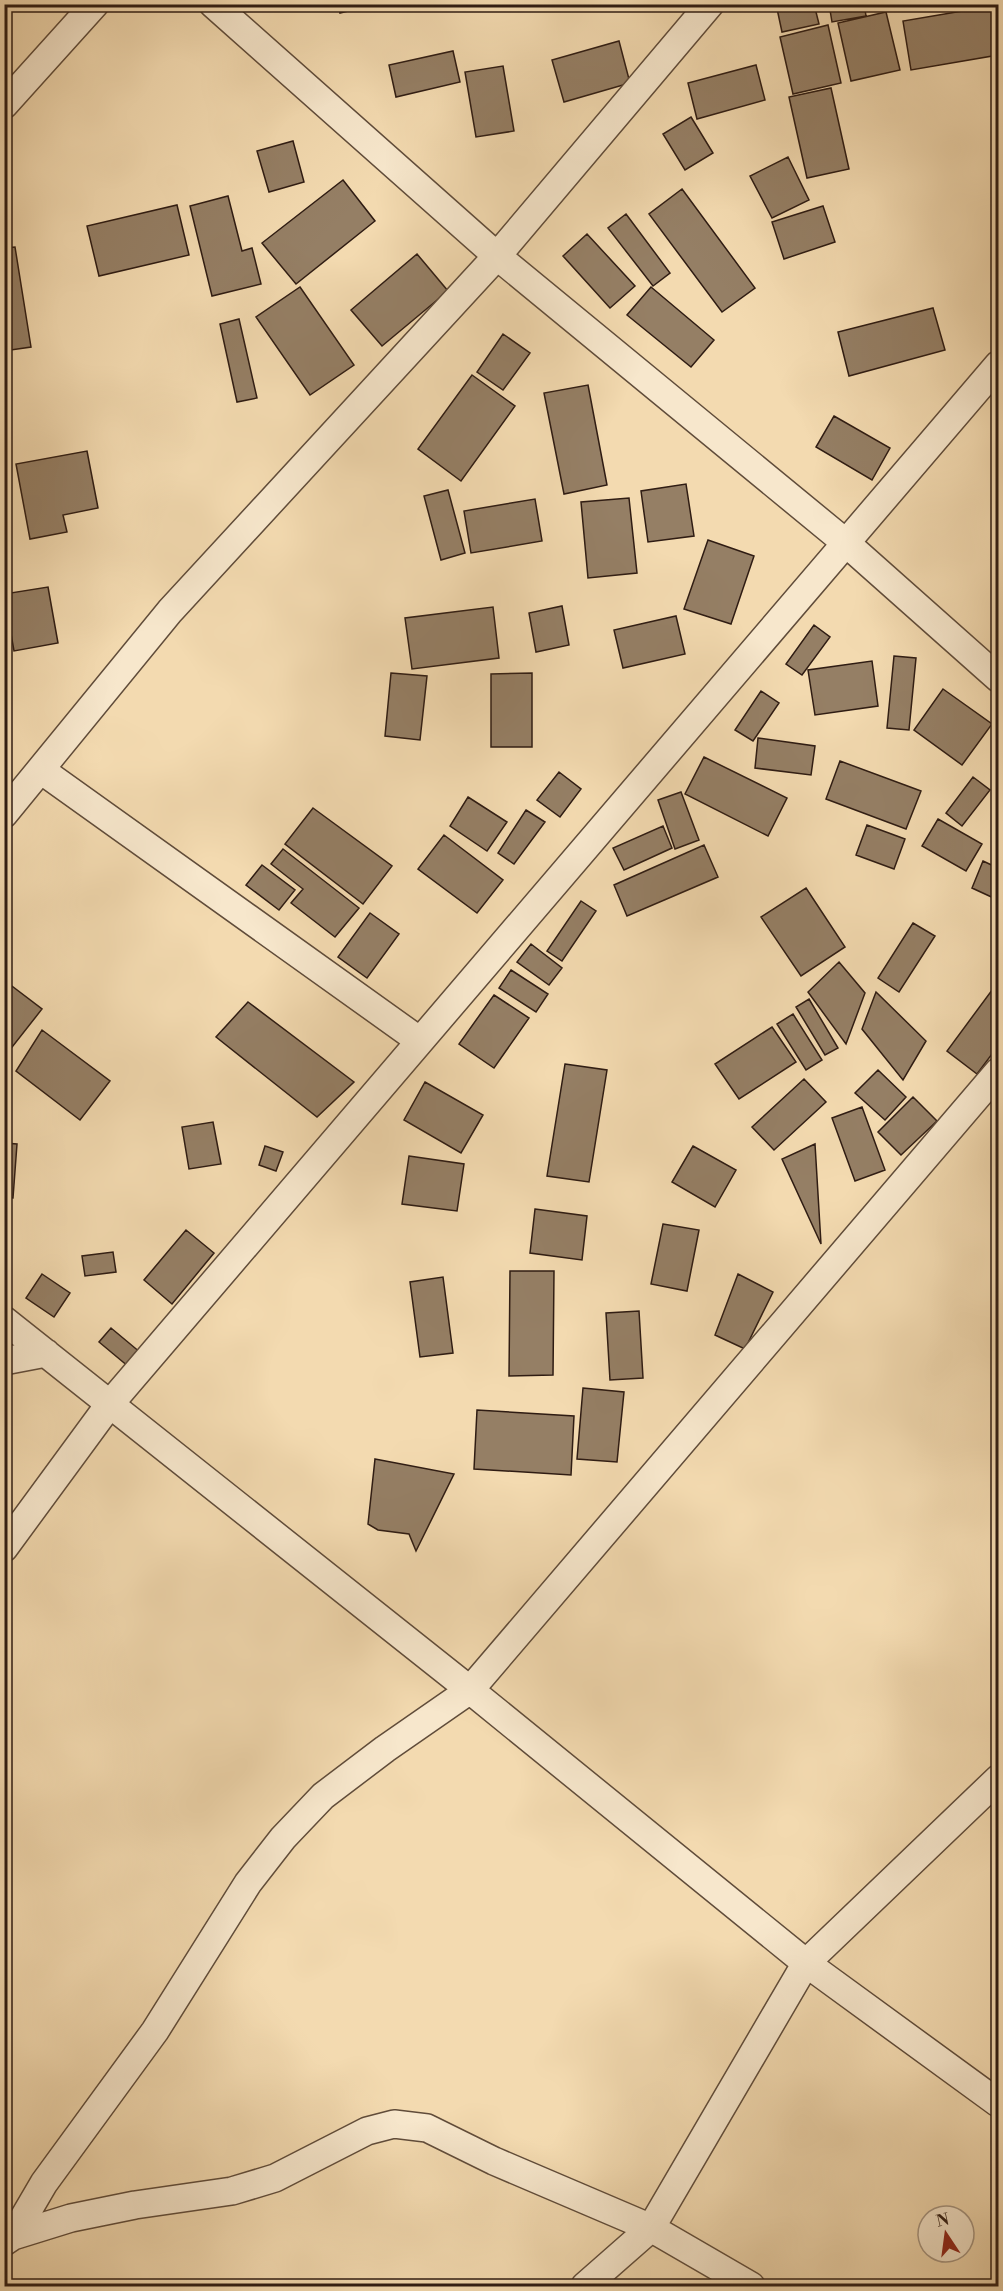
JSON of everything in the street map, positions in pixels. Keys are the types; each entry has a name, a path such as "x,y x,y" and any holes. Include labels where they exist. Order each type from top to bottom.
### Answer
{"street":[{"path":"4,105 95,4"},
{"path":"213,4 497,256 846,543 999,678"},
{"path":"4,814 170,611 497,256 710,4"},
{"path":"4,1548 109,1405 999,365"},
{"path":"41,770 420,1041"},
{"path":"9,2239 44,2183 155,2031 248,1883 283,1838 323,1796 385,1749 470,1690 999,1072"},
{"path":"4,1320 470,1690 806,1963 999,2103"},
{"path":"4,1361 46,1353"},
{"path":"585,2286 651,2228 806,1963 999,1779"},
{"path":"9,2239 71,2218 135,2205 232,2191 275,2178 367,2131 394,2124 427,2128 494,2161 651,2228 751,2286"}],"building":[{"path":"338,4 376,4 340,13"},
{"path":"776,4 814,4 819,24 782,32"},
{"path":"829,4 864,4 866,16 832,22"},
{"path":"998,5 998,55 911,70 903,21"},
{"path":"886,12 900,70 851,81 838,23"},
{"path":"828,25 841,83 793,94 780,37"},
{"path":"619,41 630,83 564,102 552,60"},
{"path":"453,51 460,82 396,97 389,65"},
{"path":"756,65 765,100 697,119 688,83"},
{"path":"503,66 514,131 476,137 465,72"},
{"path":"831,88 849,169 807,178 789,97"},
{"path":"691,117 713,153 685,170 663,134"},
{"path":"293,141 304,182 269,192 257,151"},
{"path":"788,157 809,200 772,218 750,176"},
{"path":"343,180 375,221 296,284 262,243"},
{"path":"682,189 755,288 722,312 649,214"},
{"path":"228,196 242,251 252,248 261,284 212,296 190,206"},
{"path":"177,205 189,255 99,276 87,226"},
{"path":"823,206 835,242 784,259 772,222"},
{"path":"626,214 670,273 653,286 608,228"},
{"path":"587,234 635,286 610,308 563,256"},
{"path":"15,247 31,347 4,351 4,248"},
{"path":"417,254 448,291 382,346 351,310"},
{"path":"300,287 354,365 310,395 256,317"},
{"path":"651,287 714,340 691,367 627,315"},
{"path":"933,308 945,350 849,376 838,332"},
{"path":"239,319 257,398 237,402 220,324"},
{"path":"503,334 530,353 503,390 477,372"},
{"path":"472,375 515,406 461,481 418,449"},
{"path":"588,385 607,485 564,494 544,393"},
{"path":"834,416 890,448 872,480 816,447"},
{"path":"87,451 98,508 63,515 67,532 30,539 16,464"},
{"path":"686,484 694,536 648,542 641,491"},
{"path":"448,490 465,553 441,560 424,496"},
{"path":"629,498 637,573 588,578 581,502"},
{"path":"535,499 542,541 471,553 464,511"},
{"path":"708,540 754,556 731,624 684,609"},
{"path":"48,587 58,643 14,651 4,594"},
{"path":"562,606 569,645 536,652 529,613"},
{"path":"493,607 499,658 412,669 405,618"},
{"path":"676,616 685,654 623,668 614,630"},
{"path":"814,625 830,637 802,675 786,664"},
{"path":"894,656 916,658 909,730 887,728"},
{"path":"872,661 878,706 815,715 808,670"},
{"path":"391,673 427,676 420,740 385,736"},
{"path":"532,673 532,747 491,747 491,674"},
{"path":"943,689 992,724 962,765 914,730"},
{"path":"761,691 779,703 753,741 735,730"},
{"path":"758,738 815,746 811,775 755,768"},
{"path":"704,757 787,798 768,836 685,794"},
{"path":"840,761 921,791 906,829 826,799"},
{"path":"559,772 581,789 560,817 537,800"},
{"path":"973,777 990,790 962,826 946,813"},
{"path":"681,792 699,840 675,849 658,800"},
{"path":"468,797 507,822 487,851 450,826"},
{"path":"313,808 392,866 363,904 285,844"},
{"path":"526,810 545,822 514,864 498,853"},
{"path":"938,819 982,844 966,871 922,846"},
{"path":"867,825 905,839 894,869 856,855"},
{"path":"663,826 672,848 624,870 613,848"},
{"path":"444,835 503,880 477,913 418,869"},
{"path":"704,845 718,877 627,916 614,885"},
{"path":"283,849 359,908 335,937 291,903 303,889 271,864"},
{"path":"983,861 998,868 998,900 972,888"},
{"path":"262,865 295,890 279,910 246,885"},
{"path":"806,888 845,947 801,976 761,917"},
{"path":"581,901 596,911 562,961 547,951"},
{"path":"370,913 399,934 367,978 338,957"},
{"path":"913,923 935,936 899,992 878,978"},
{"path":"531,944 562,968 549,985 517,962"},
{"path":"839,962 865,993 846,1044 808,992"},
{"path":"511,970 548,994 536,1012 499,988"},
{"path":"4,980 42,1009 9,1051 4,1047"},
{"path":"998,982 998,1046 977,1074 947,1051"},
{"path":"876,992 926,1041 903,1080 862,1029"},
{"path":"494,995 529,1018 494,1068 459,1044"},
{"path":"809,999 838,1048 825,1055 796,1007"},
{"path":"248,1002 354,1082 317,1117 216,1037"},
{"path":"793,1014 822,1060 806,1070 777,1024"},
{"path":"772,1027 796,1062 739,1099 715,1064"},
{"path":"42,1030 110,1081 80,1120 16,1071"},
{"path":"565,1064 607,1070 589,1182 547,1176"},
{"path":"878,1070 906,1097 885,1120 855,1093"},
{"path":"804,1079 826,1102 774,1150 752,1127"},
{"path":"425,1082 483,1115 461,1153 404,1120"},
{"path":"913,1097 937,1121 901,1155 878,1132"},
{"path":"4,1104 11,1104 11,1137 4,1137"},
{"path":"862,1107 885,1170 855,1181 832,1118"},
{"path":"213,1122 221,1164 189,1169 182,1127"},
{"path":"4,1143 17,1144 13,1198 4,1197"},
{"path":"815,1144 821,1244 782,1159"},
{"path":"265,1146 283,1152 276,1171 259,1165"},
{"path":"693,1146 736,1170 715,1207 672,1182"},
{"path":"409,1156 464,1164 457,1211 402,1204"},
{"path":"535,1209 587,1216 582,1260 530,1253"},
{"path":"663,1224 699,1230 687,1291 651,1284"},
{"path":"186,1230 214,1253 172,1304 144,1280"},
{"path":"113,1252 116,1272 85,1276 82,1256"},
{"path":"510,1271 554,1271 553,1375 509,1376"},
{"path":"42,1274 70,1293 54,1317 26,1298"},
{"path":"738,1274 773,1292 745,1349 715,1335"},
{"path":"443,1277 453,1353 420,1357 410,1282"},
{"path":"639,1311 643,1378 610,1380 606,1313"},
{"path":"111,1328 141,1353 129,1367 99,1342"},
{"path":"583,1388 624,1392 617,1462 577,1459"},
{"path":"477,1410 574,1416 571,1475 474,1469"},
{"path":"375,1459 454,1474 416,1551 409,1534 378,1530 368,1524"}]}
